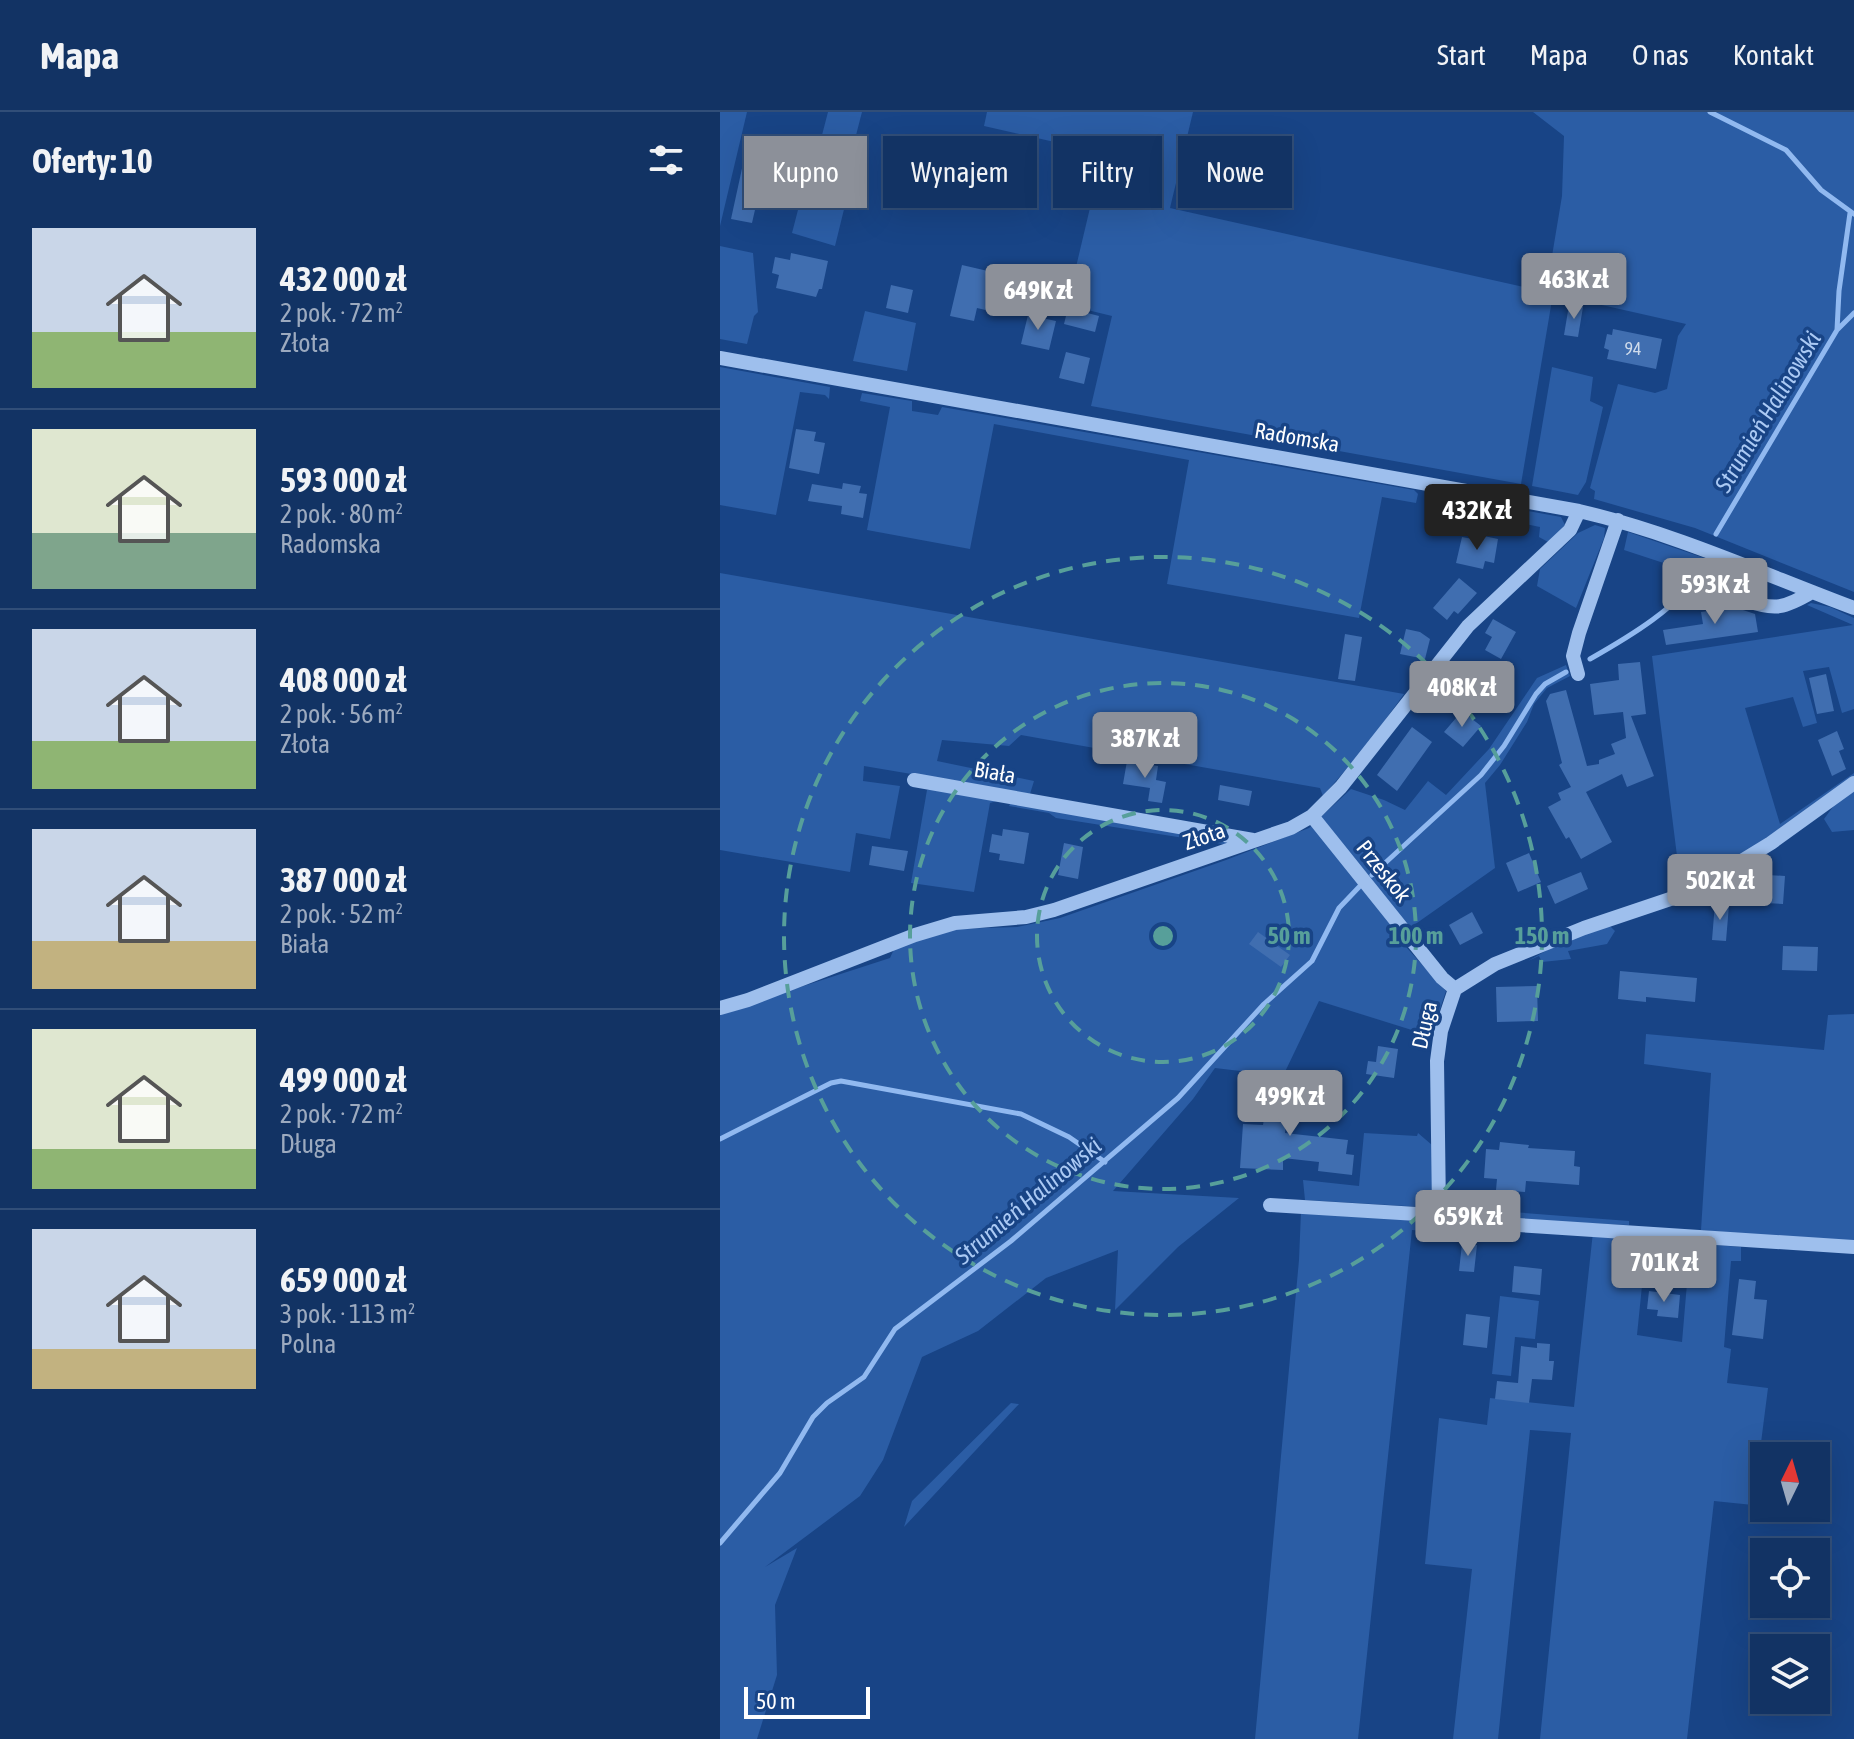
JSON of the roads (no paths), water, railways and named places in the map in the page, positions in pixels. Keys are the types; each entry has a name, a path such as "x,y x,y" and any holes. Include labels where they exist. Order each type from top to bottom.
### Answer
{"street":[{"name":"Radomska","path":"720,358 1579,511 1618,520 1854,608"},
{"name":"Złota","path":"720,1008 955,923 1026,917 1054,910 1291,828 1312,816 1341,787 1468,626 1570,530 1579,511"},
{"path":"1578,674 1573,656 1618,520"},
{"path":"1731,560 1724,588 1731,595 1773,609 1812,592"},
{"name":"Biała","path":"914,780 1257,840"},
{"name":"Długa","path":"1439,1210 1437,1061 1441,1031 1455,989 1495,964 1584,928 1691,892 1771,843 1854,783"},
{"name":"Przeskok","path":"1312,816 1442,978 1455,989"},
{"path":"1270,1205 1417,1214 1439,1210 1452,1218 1472,1222 1854,1247"}],"waterway":[{"path":"1710,112 1786,150 1821,190 1854,214"},
{"name":"Strumień Halinowski","path":"1716,534 1837,330 1850,213"},
{"path":"1838,329 1854,313"},
{"name":"Strumień Halinowski","path":"1590,659 1668,608 1694,582 1703,568"},
{"name":"Strumień Halinowski","path":"1372,875 1481,775 1504,746 1536,694 1545,684 1566,672"},
{"name":"Strumień Halinowski","path":"720,1543 780,1473 813,1417 864,1377 895,1329 1011,1241 1178,1098 1264,1004 1312,961 1339,908 1360,886"},
{"path":"720,1139 831,1083 841,1081 1021,1114 1069,1137 1105,1162"}]}
